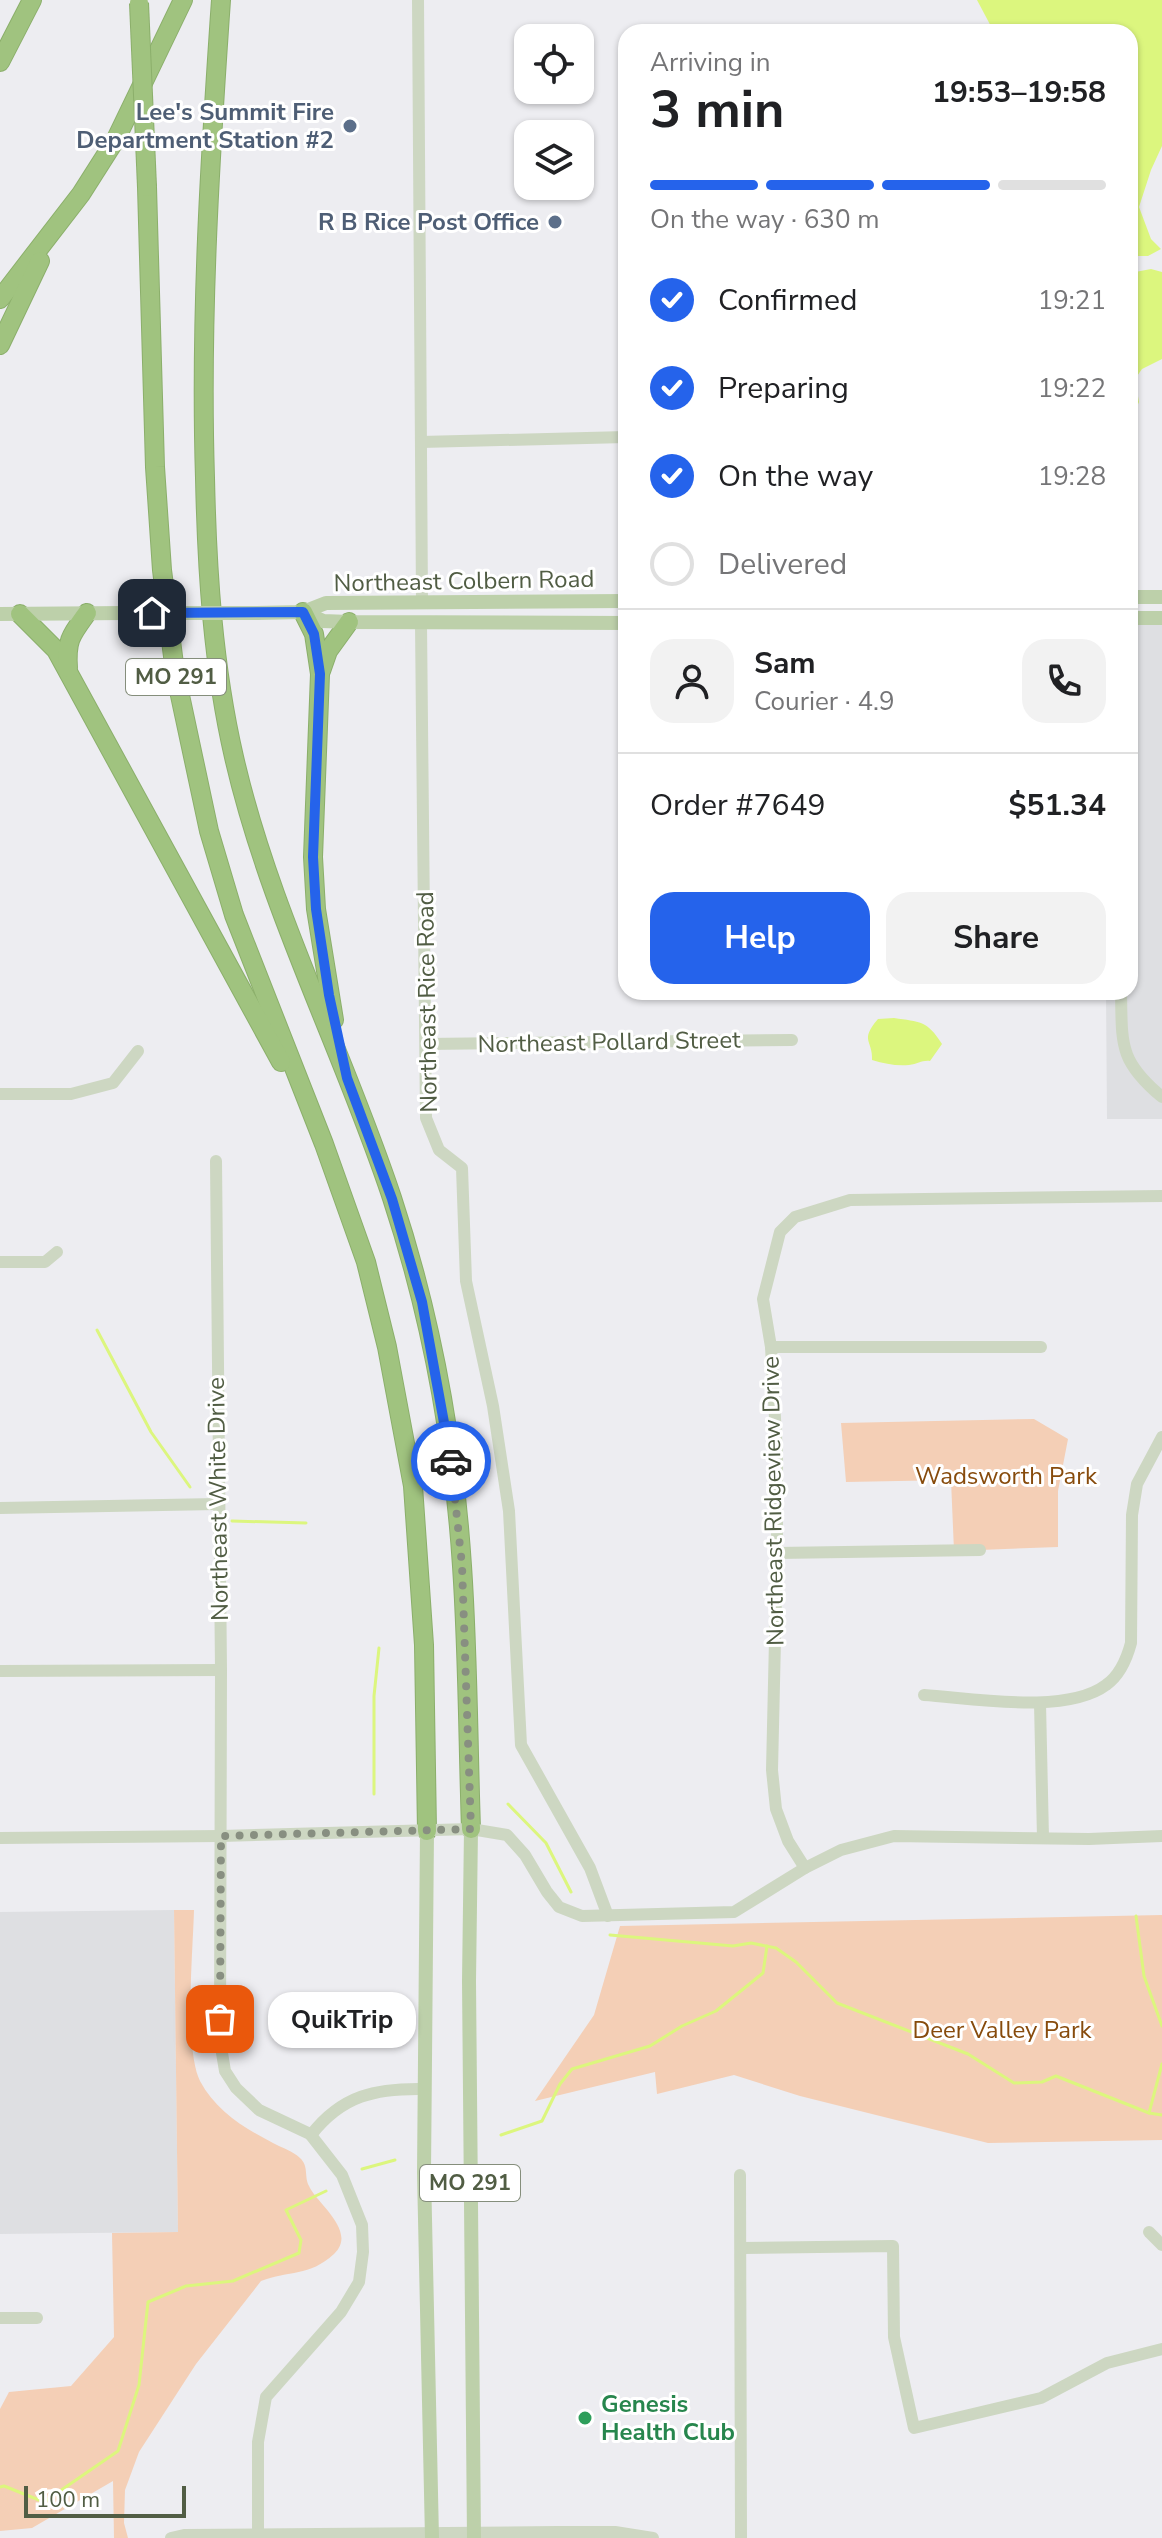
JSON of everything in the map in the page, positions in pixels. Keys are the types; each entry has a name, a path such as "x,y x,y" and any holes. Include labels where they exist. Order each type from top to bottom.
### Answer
{"highway":[{"path":"0,62 32,0"},
{"path":"0,345 35,270 116,139 183,0"},
{"name":"MO 291","path":"221,0 202,376 209,588 218,670 233,755 256,842 392,1199 422,1302 453,1472 462,1565 471,1829"},
{"name":"MO 291","path":"139,1 155,467 162,570 175,672 209,831 234,915 324,1144 366,1262 387,1347 413,1486 424,1645 427,1831"},
{"path":"0,299 81,194"},
{"path":"303,612 314,634 320,674 313,801 316,909 329,995 347,1078"},
{"path":"68,672 66,648 69,637 87,613"},
{"path":"20,614 56,650 324,1144"},
{"path":"320,674 328,651 349,622"}],"main road":[{"path":"1138,597 1162,597"},
{"name":"Northeast Colbern Road","path":"0,614 257,613 303,612 326,603 618,601"},
{"path":"421,624 437,608 449,602"},
{"name":"Northeast Colbern Road","path":"303,612 323,621 349,622 618,623"},
{"path":"1138,618 1162,618"},
{"name":"MO 291","path":"471,1829 469,1981 474,2535"},
{"name":"MO 291","path":"427,1831 425,2089 432,2535"}],"street":[{"path":"418,0 422,602"},
{"path":"421,442 618,437"},
{"name":"Northeast Rice Road","path":"421,624 426,1118 439,1150 462,1168 466,1281 493,1406 509,1511 521,1745 590,1868 608,1916"},
{"path":"1121,1000 1127,1059 1142,1080 1162,1097"},
{"name":"Northeast Pollard Street","path":"426,1044 792,1040"},
{"path":"0,1094 71,1094 113,1083 138,1051"},
{"name":"Northeast White Drive","path":"216,1161 221,1670 220,2041 225,2071 236,2088 259,2110 311,2135"},
{"name":"Northeast Ridgeview Drive","path":"805,1868 788,1841 776,1809 772,1770 777,1454 771,1347 763,1299 780,1232 795,1217 850,1200 1162,1196"},
{"path":"0,1262 45,1262 57,1252"},
{"path":"771,1347 1041,1347"},
{"path":"924,1695 1040,1703 1079,1697 1101,1688 1116,1675 1128,1656 1131,1643 1132,1515 1137,1484 1162,1437"},
{"path":"0,1508 217,1504"},
{"path":"777,1553 980,1550"},
{"path":"0,1671 221,1670"},
{"path":"1040,1703 1043,1838"},
{"path":"0,1838 471,1829 507,1835 525,1855 559,1907 582,1916 608,1916 734,1912 805,1868 841,1850 894,1836 1162,1836"},
{"path":"258,2536 258,2442 266,2397 341,2312 359,2282 363,2252 362,2225 342,2175 311,2135 324,2117 362,2095 397,2088 425,2089"},
{"path":"740,2175 741,2538"},
{"path":"1149,2232 1162,2245"},
{"path":"742,2248 893,2246 894,2337 914,2428 1041,2398 1107,2363 1162,2349"},
{"path":"0,2318 37,2318"},
{"path":"171,2538 184,2535 556,2535 615,2532 653,2538"}],"shaded area":[{"path":"977,0 1162,0 1162,146 1139,207 1151,239 1161,249 1148,256 1138,256 1138,24 990,24"},
{"path":"1151,269 1162,272 1162,359 1142,369 1138,375 1138,271"},
{"path":"1138,621 1162,621 1162,1119 1107,1119 1106,1000 1138,1000"},
{"path":"878,1019 910,1020 932,1030 942,1044 930,1061 900,1065 872,1060 869,1032"},
{"path":"174,1910 178,2232 0,2234 0,1912"}],"green space":[{"name":"Wadsworth Park","path":"1034,1419 1068,1439 1058,1491 1058,1547 954,1551 951,1480 846,1482 841,1423"},
{"path":"174,1910 194,1910 191,2023 195,2066 200,2081 214,2101 232,2118 303,2161 309,2186 339,2227 340,2245 334,2254 316,2266 261,2281 196,2364 139,2452 125,2490 124,2523 128,2538 114,2538 113,2481 32,2528 0,2531 0,2409 9,2392 71,2386 114,2337 112,2233 178,2232"},
{"name":"Deer Valley Park","path":"1162,1915 1162,2140 988,2143 800,2096 734,2075 657,2094 655,2072 535,2101 594,2015 620,1926"}],"waterway":[{"path":"97,1330 151,1432 190,1487"},
{"path":"232,1521 306,1523"},
{"path":"374,1794 374,1696 379,1648"},
{"path":"508,1804 546,1843 571,1892"},
{"path":"1136,1916 1144,1976 1162,2026"},
{"path":"610,1935 733,1946 751,1943 776,1948 796,1962 837,2003 968,2054 1014,2083 1042,2082 1056,2076 1149,2113 1162,2115"},
{"path":"501,2135 542,2121 560,2084 572,2069 650,2046 682,2026 716,2011 763,1973 767,1946"},
{"path":"1149,2113 1162,2064"},
{"path":"362,2169 395,2160"},
{"path":"0,2487 44,2502 118,2451 139,2385 148,2302 186,2286 233,2281 299,2253 301,2240 286,2210 326,2191"}],"way so far":[{"path":"220,2019 221,1836 471,1829 462,1565 451,1461"}],"place":[{"name":"Lee's Summit Fire Department Station #2","path":"350,126"},
{"name":"R B Rice Post Office","path":"555,222"},
{"name":"QuikTrip","path":"220,2019"},
{"name":"Genesis Health Club","path":"585,2418"}],"route":[{"path":"152,613 303,612 314,634 320,674 313,857 316,909 329,995 347,1078 392,1199 422,1302 451,1461"}]}
